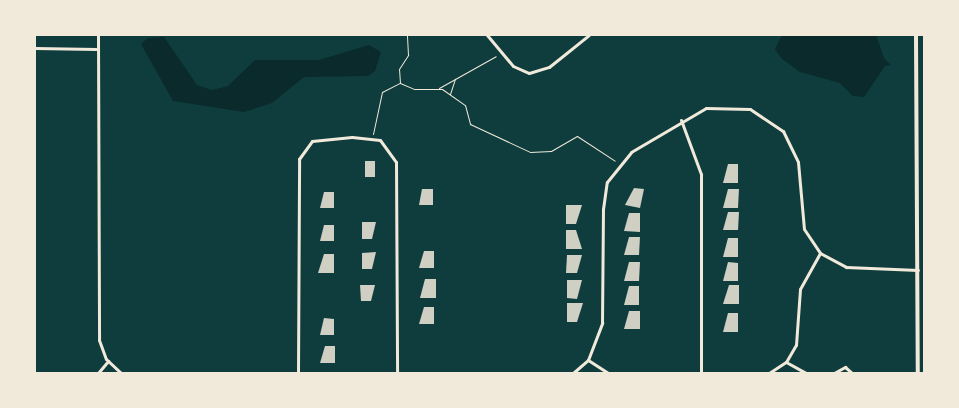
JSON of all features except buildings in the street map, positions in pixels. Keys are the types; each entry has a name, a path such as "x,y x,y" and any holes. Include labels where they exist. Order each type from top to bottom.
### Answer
{"street":[{"path":"98,35 96,48 99,340 108,361 121,373"},
{"path":"486,35 517,69 539,72 589,35"},
{"path":"916,35 918,373"},
{"path":"35,48 96,48"},
{"path":"573,373 588,360 602,323 604,196 618,163 682,120 706,108 731,105 756,111 778,126 797,156 802,223 820,254 846,267 918,270"},
{"path":"682,120 701,174 701,373"},
{"path":"298,373 298,165 308,144 332,137 373,138 390,147 396,162 397,373"},
{"path":"769,373 786,362 799,330 800,289 820,254"},
{"path":"588,360 608,373"},
{"path":"98,373 108,361"},
{"path":"786,362 806,373"},
{"path":"834,373 845,366 852,373"}],"path":[{"path":"400,83 399,68 408,55 407,35"},
{"path":"373,138 382,92 400,83 414,89 439,88 501,53"},
{"path":"450,95 455,78"},
{"path":"439,88 467,109 470,124 530,152 551,152 577,136 618,163"}],"water":[{"path":"782,35 876,35 884,58 891,65 885,66 864,97 853,96 840,83 800,72 781,58 775,49"},
{"path":"164,37 197,85 212,90 228,86 255,60 319,60 369,45 381,52 375,71 368,76 304,77 272,103 244,112 173,101 141,44 148,38"}]}
